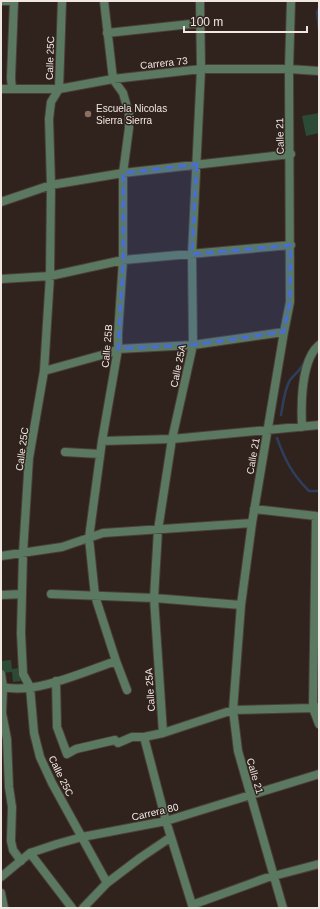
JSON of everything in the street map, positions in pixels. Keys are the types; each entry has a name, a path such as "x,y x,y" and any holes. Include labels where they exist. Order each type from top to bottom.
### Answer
{"street":[{"path":"1,1 13,1 12,89"},
{"name":"Calle 25C","path":"62,1 59,89 51,102 49,119 51,185 50,276 44,371 29,458 23,553 21,633 23,674 30,687 34,733 40,757 52,783 107,883"},
{"name":"Calle 25B","path":"104,1 113,79 123,93 129,114 129,128 123,173 123,260 118,349 100,454 89,538 96,596 116,661 127,690"},
{"name":"Calle 25A","path":"163,733 154,598 158,530 172,439 193,345 192,254 201,69 200,1"},
{"name":"Calle 21","path":"283,908 238,752 233,710 241,605 252,523 290,302 291,154 289,69 291,1"},
{"path":"107,33 200,23"},
{"name":"Carrera 73","path":"1,89 59,89 113,79 201,69 289,69 319,71"},
{"path":"1,202 51,185 123,173 291,154"},
{"path":"1,279 50,276 123,260 291,245"},
{"path":"44,371 109,353 118,349 193,345 284,332"},
{"path":"302,427 301,398 305,376 313,351 319,345"},
{"path":"102,441 172,439 319,426"},
{"path":"65,452 100,454"},
{"path":"254,509 316,516 316,708 319,724"},
{"path":"1,556 62,547 103,533 252,523"},
{"path":"1,596 22,594"},
{"path":"51,594 154,598 241,605"},
{"path":"3,687 11,689 41,686 116,661"},
{"path":"1,674 3,687 2,713 6,739 9,788 12,807 12,841 14,850 21,860"},
{"path":"56,681 57,727 67,754 76,749 115,740 118,743 132,737 144,737 163,733 233,710 316,708"},
{"path":"144,737 166,821 192,906 266,878 319,864"},
{"name":"Carrera 80","path":"1,877 30,853 82,837 166,821 319,774"},
{"path":"83,908 107,883 171,837"},
{"path":"30,853 72,908"},
{"path":"1,893 4,908"}],"highlighted area":[{"path":"197,164 192,254 291,245 290,302 284,332 193,345 118,349 123,260 123,173"}],"green space":[{"path":"319,113 319,133 306,136 302,116"},
{"path":"11,660 12,669 20,668 21,681 13,682 12,672 2,673 1,661"}],"waterway":[{"path":"319,8 317,12 319,29"},
{"path":"281,415 288,384 304,362"},
{"path":"277,438 286,460 298,479 309,491 319,491"}],"place":[{"name":"Escuela Nicolas Sierra Sierra","path":"88,114"}]}
